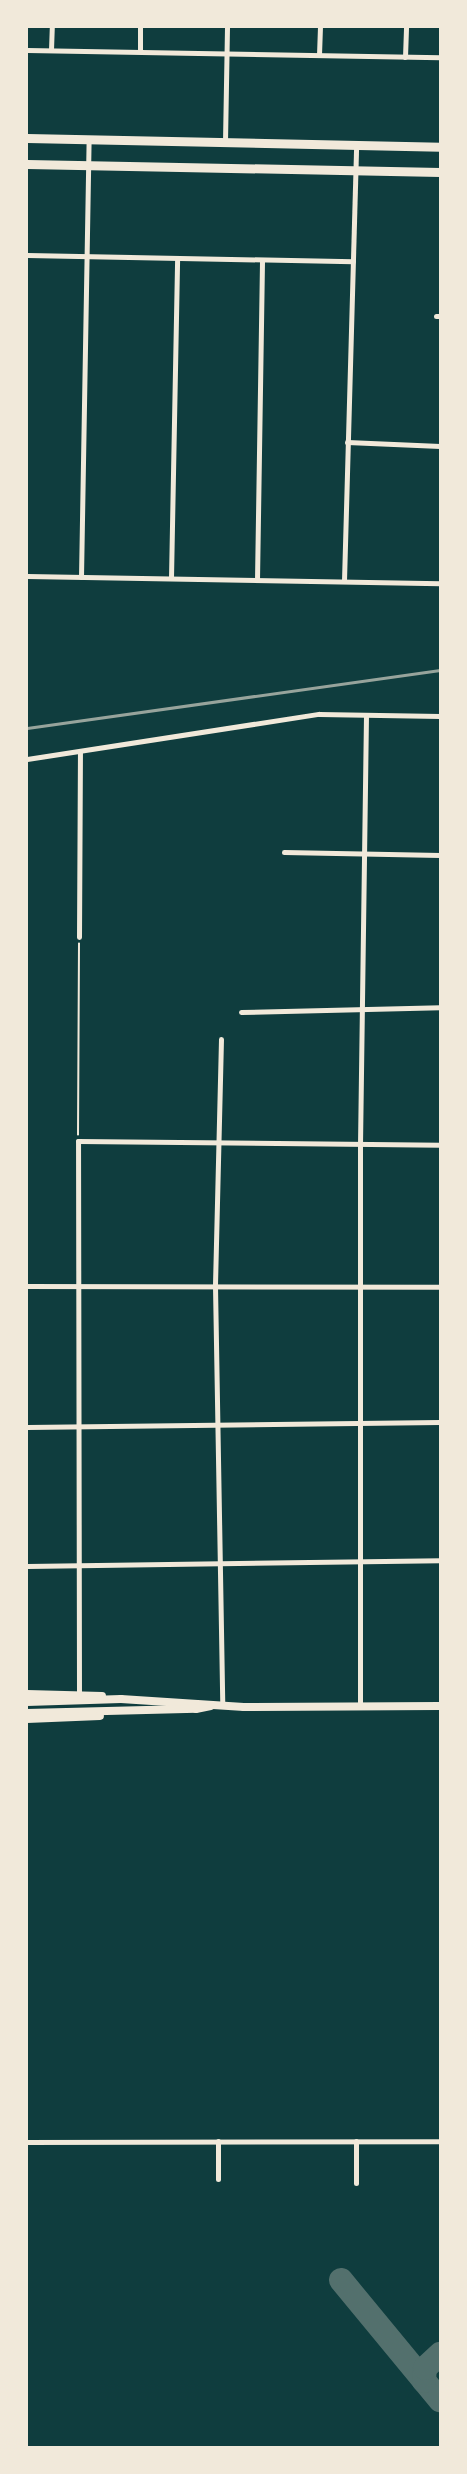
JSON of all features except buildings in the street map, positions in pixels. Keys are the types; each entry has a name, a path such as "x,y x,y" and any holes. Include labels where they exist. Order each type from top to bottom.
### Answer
{"main road":[{"path":"27,138 440,147"},
{"path":"27,164 440,172"},
{"path":"27,1694 79,1693 121,1699 212,1705 360,1703 440,1706"},
{"path":"27,1702 121,1699"},
{"path":"27,1713 196,1709 212,1705"},
{"path":"27,1719 85,1719 122,1712"}],"street":[{"path":"51,50 52,27"},
{"path":"140,27 140,51"},
{"path":"225,142 227,27"},
{"path":"319,55 320,27"},
{"path":"405,57 406,27"},
{"path":"27,50 440,57"},
{"path":"81,577 89,139"},
{"path":"344,581 356,145"},
{"path":"27,255 353,261"},
{"path":"171,578 177,258"},
{"path":"257,580 262,260"},
{"path":"347,442 440,446"},
{"path":"27,576 440,583"},
{"path":"27,759 319,714 440,716"},
{"path":"360,1703 357,1560 361,1010 366,715"},
{"path":"79,938 80,752"},
{"path":"284,852 440,855"},
{"path":"242,1012 440,1007"},
{"path":"221,1039 215,1286 222,1705"},
{"path":"79,1693 81,1566 78,1427 78,1141 218,1145 440,1145"},
{"path":"27,1286 440,1287"},
{"path":"27,1427 440,1422"},
{"path":"27,1566 220,1565 357,1560 440,1560"},
{"path":"27,2142 440,2140"},
{"path":"218,2141 218,2179"},
{"path":"356,2141 356,2183"}],"path":[{"path":"78,1141 79,938"}],"taxiway":[{"path":"341,2280 440,2400"},
{"path":"424,2381 425,2368 440,2354"}],"railway":[{"path":"27,728 440,670"}]}
